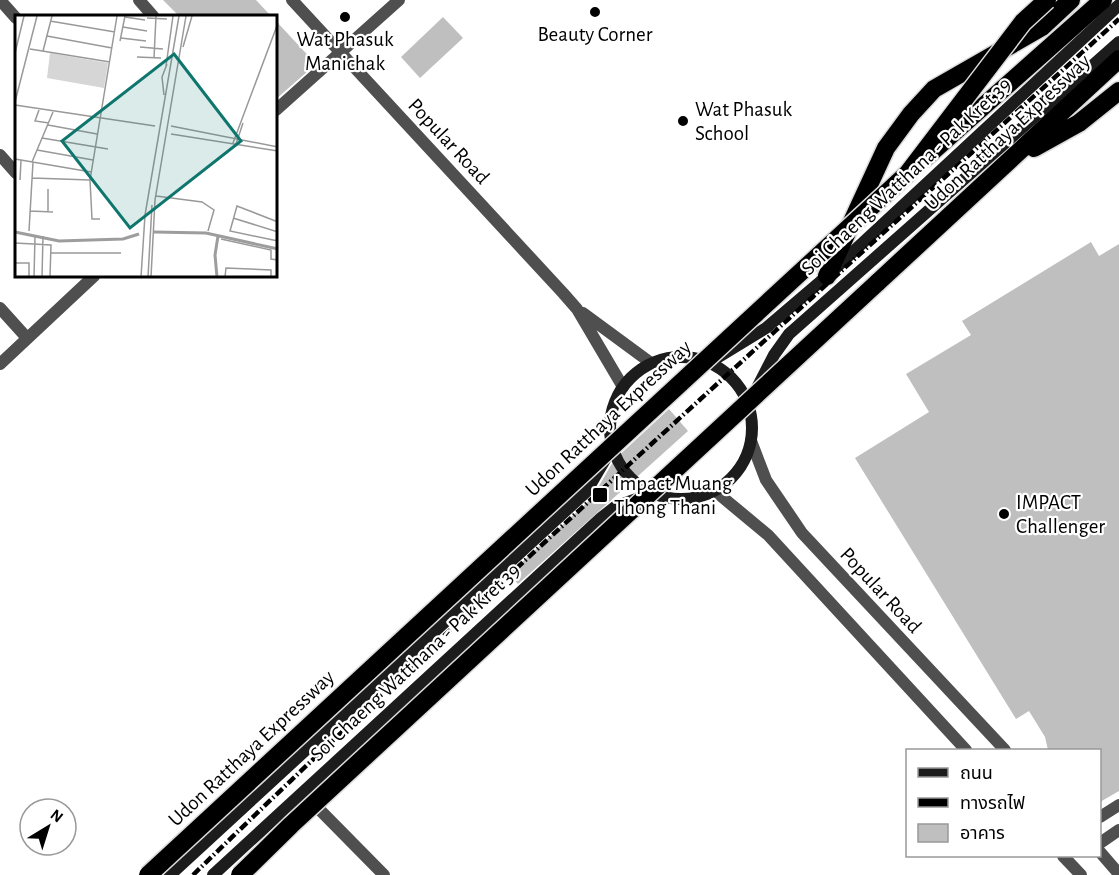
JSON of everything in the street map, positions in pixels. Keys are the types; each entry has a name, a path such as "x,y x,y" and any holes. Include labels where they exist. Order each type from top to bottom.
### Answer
{"highway":[{"path":"908,173 1023,22 1047,0"},
{"path":"827,276 886,148 910,114 934,89 1042,27 1071,0"},
{"name":"Udon Ratthaya Expressway","path":"148,875 908,173 1103,0"},
{"name":"Udon Ratthaya Expressway","path":"240,875 1119,59"},
{"path":"1006,164 1079,123 1119,90"}],"main road":[{"name":"Soi Chaeng Watthana - Pak Kret 39","path":"709,363 766,328 827,276 1119,5"},
{"name":"Soi Chaeng Watthana - Pak Kret 39","path":"748,404 774,355 789,334 1119,42"},
{"name":"Soi Chaeng Watthana - Pak Kret 39","path":"680,357 709,363 733,379 748,404 752,422 751,441 745,461 732,478 716,491 685,499 654,494 636,483 621,467 612,447 612,416 623,387 636,373 651,363 680,357"},
{"name":"Soi Chaeng Watthana - Pak Kret 39","path":"170,875 586,492 612,447"},
{"name":"Soi Chaeng Watthana - Pak Kret 39","path":"213,875 601,518 630,500 654,494"}],"street":[{"path":"0,0 15,17"},
{"path":"138,0 152,15"},
{"name":"Popular Road","path":"292,0 577,309"},
{"path":"278,108 399,0"},
{"path":"0,155 15,172"},
{"path":"0,364 92,278"},
{"path":"0,308 27,338"},
{"path":"577,309 651,363"},
{"path":"577,309 623,387"},
{"name":"Popular Road","path":"751,441 766,480 802,533 1004,749"},
{"path":"716,491 768,536 965,749"},
{"path":"314,804 384,875"},
{"path":"1101,816 1119,805"},
{"path":"1101,842 1119,830"},
{"path":"1101,853 1119,874"},
{"path":"1067,859 1081,875"}],"building":[{"path":"163,0 256,0 270,15 178,15"},
{"path":"443,17 463,38 420,78 401,57"},
{"path":"278,23 316,64 278,97"},
{"name":"IMPACT Challenger","path":"1091,242 1099,256 1119,244 1119,791 1101,801 1101,749 1048,749 1045,737 1029,711 1016,719 855,458 929,412 906,374 971,335 962,321"},
{"path":"669,409 688,431 518,584 509,574 592,498 614,460"}],"railway":[{"path":"193,875 536,550 1119,19"}],"place":[{"name":"Beauty Corner","path":"595,12"},
{"name":"Wat Phasuk Manichak","path":"345,17"},
{"name":"Wat Phasuk School","path":"683,121"},
{"name":"Impact Muang Thong Thani","path":"600,495"},
{"name":"IMPACT Challenger","path":"1004,514"}]}
